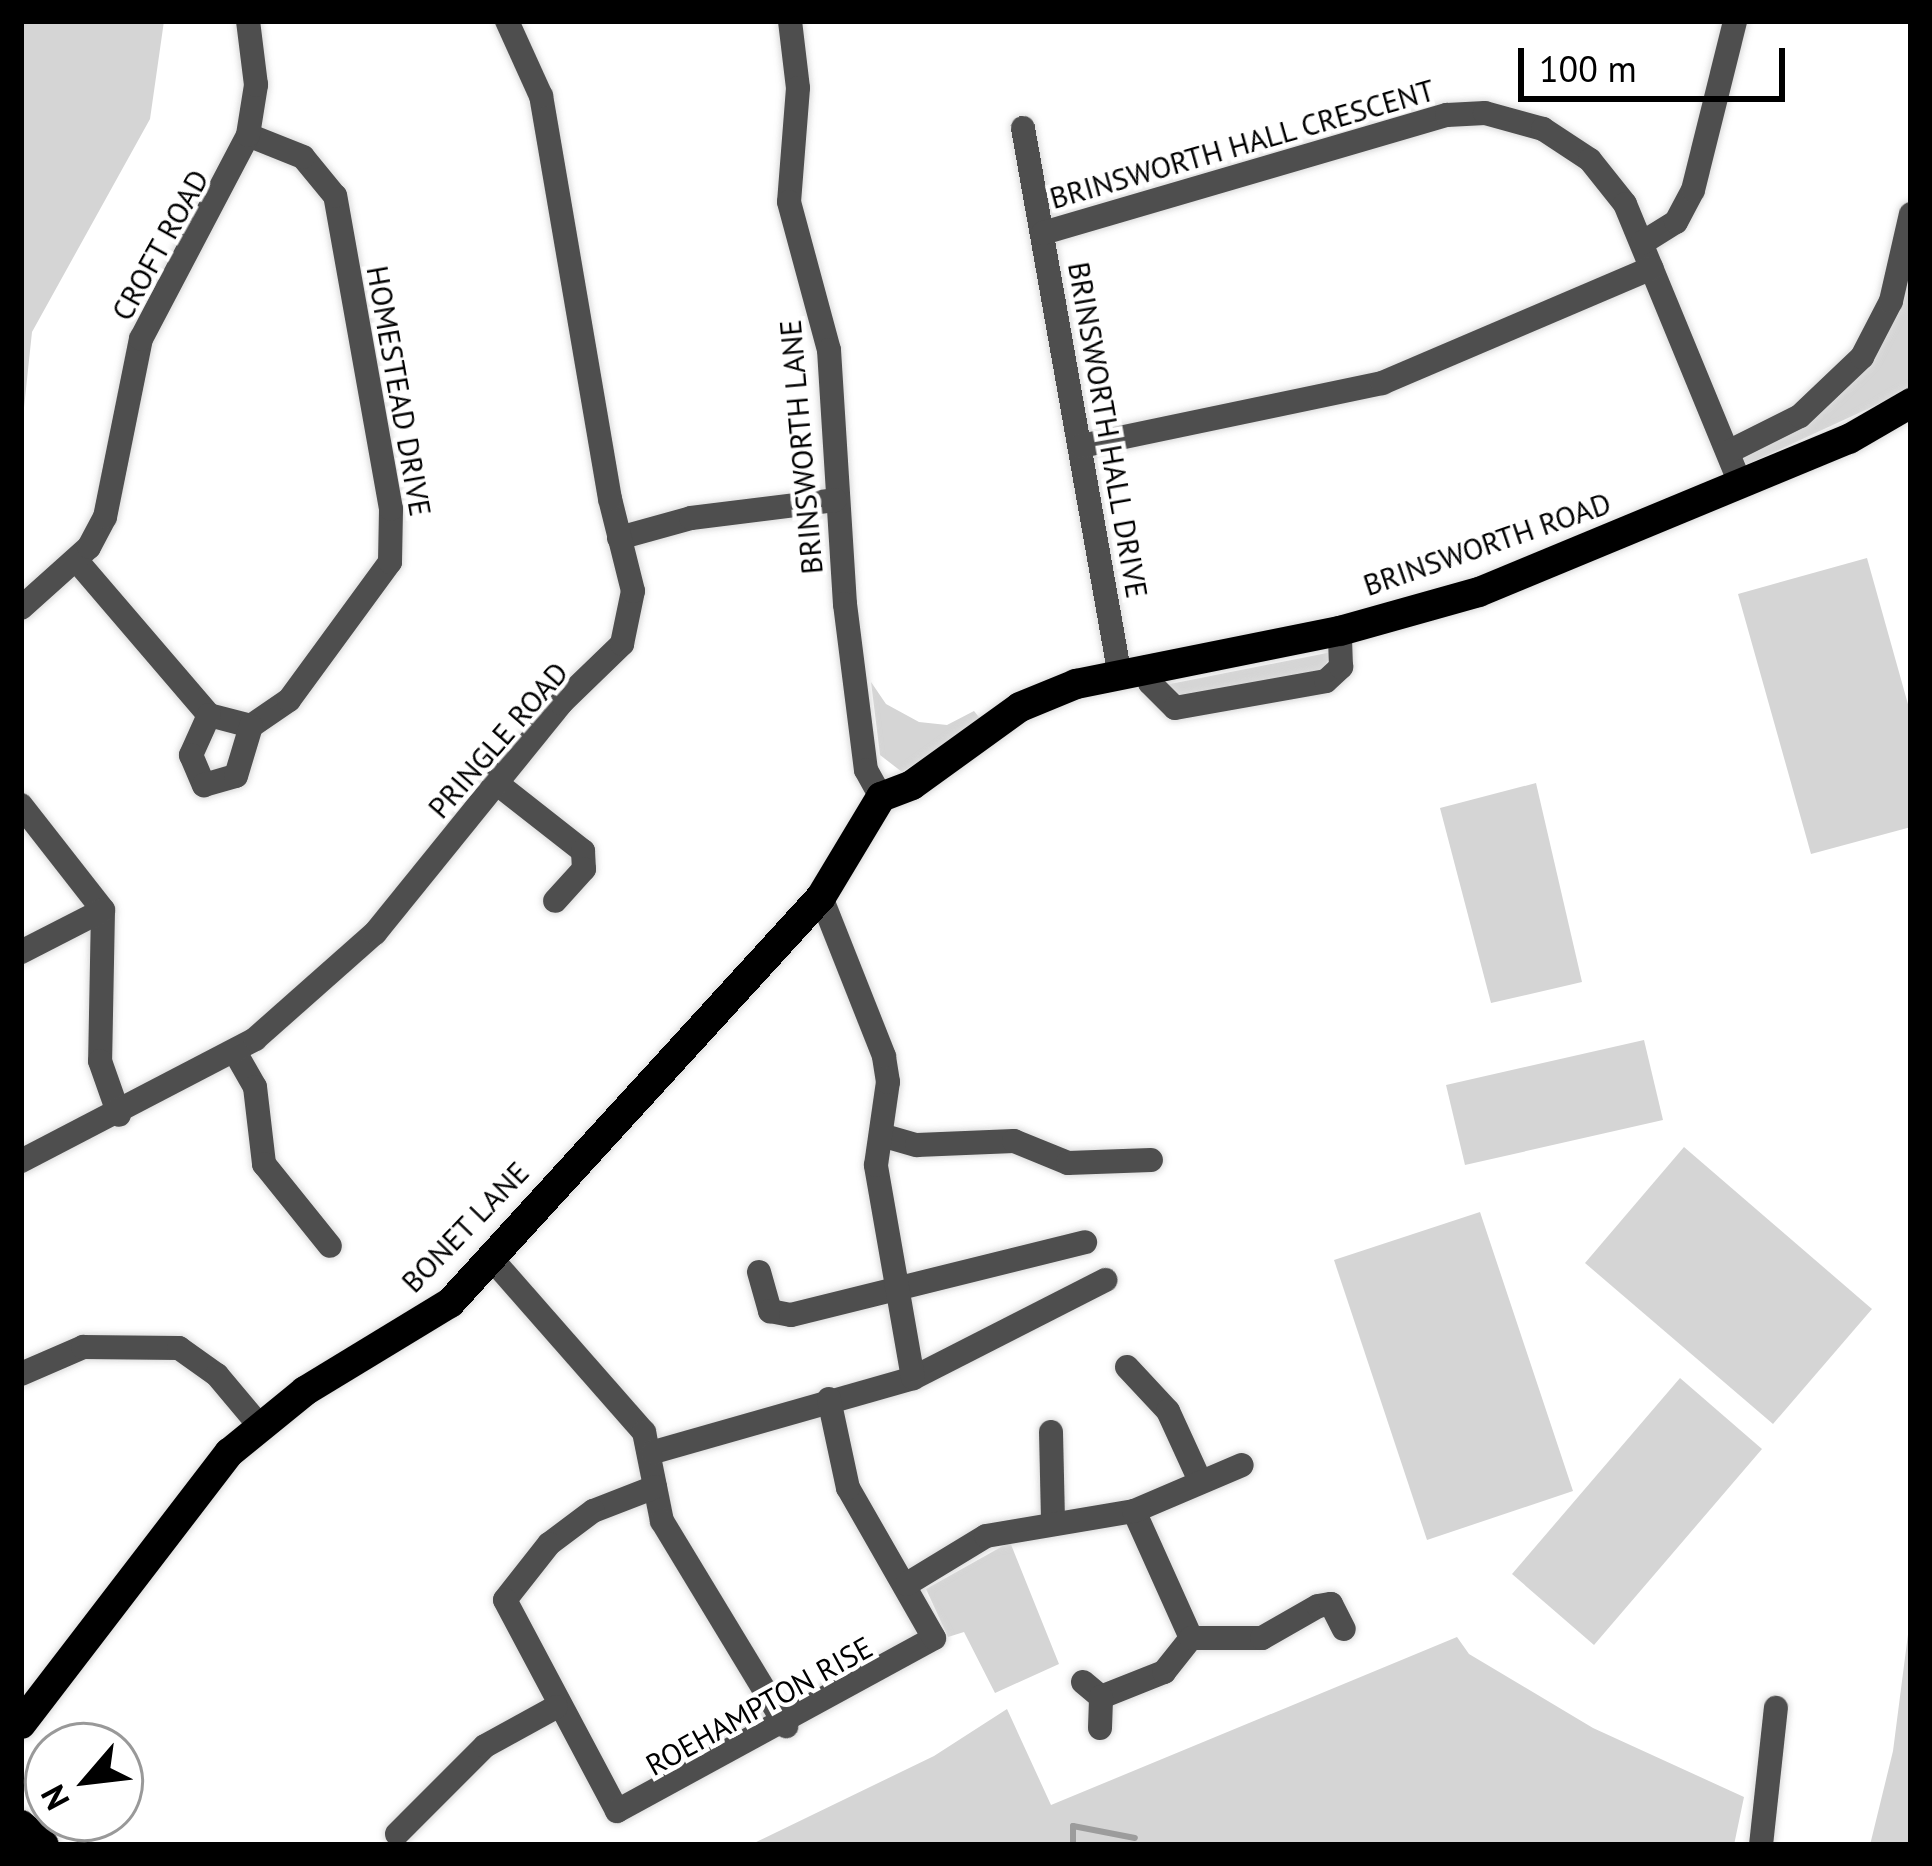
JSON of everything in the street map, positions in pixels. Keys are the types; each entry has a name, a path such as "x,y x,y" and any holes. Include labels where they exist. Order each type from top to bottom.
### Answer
{"main road":[{"name":"BRINSWORTH ROAD","path":"881,796 912,785 1021,707 1133,669 1340,631 1479,592 1850,440 1911,403"},
{"name":"BONET LANE","path":"21,1724 174,1518 259,1425 430,1318 491,1258 821,897 881,796"},
{"path":"21,1825 44,1845"}],"street":[{"name":"CROFT ROAD","path":"21,608 76,561 105,517 141,338 248,135 256,85 248,21"},
{"name":"PRINGLE ROAD","path":"21,1162 235,1052 375,933 495,782 622,644 633,590 619,538 541,96 507,21"},
{"name":"BRINSWORTH LANE","path":"790,21 798,88 789,202 829,350 836,500 866,770 881,796"},
{"path":"1642,243 1676,222 1693,190 1735,21"},
{"name":"BRINSWORTH HALL CRESCENT","path":"1043,233 1466,112 1513,119 1572,146 1609,182 1642,243 1741,485"},
{"name":"BRINSWORTH HALL DRIVE","path":"1022,128 1081,446 1133,669"},
{"name":"HOMESTEAD DRIVE","path":"209,715 191,754 204,784 236,776 251,726 289,700 364,603 390,562 394,533 335,196 303,157 248,135"},
{"path":"1728,452 1800,416 1862,357 1891,301 1911,214"},
{"path":"1081,446 1382,383 1652,268"},
{"path":"619,538 691,518 836,500"},
{"path":"76,561 209,715 251,726"},
{"path":"1133,669 1175,708 1326,681 1341,667 1340,631"},
{"path":"495,782 583,851 584,868 555,901"},
{"path":"21,805 81,872 103,910 100,1061 119,1114"},
{"path":"821,897 884,1056 878,1178 902,1290 913,1378"},
{"path":"21,952 103,910"},
{"path":"235,1052 255,1087 264,1164 331,1246"},
{"path":"881,1135 917,1145 1014,1142 1068,1163 1151,1160"},
{"path":"759,1272 770,1311 780,1315 902,1290 1085,1242"},
{"path":"491,1258 623,1403 654,1452 662,1521 786,1726"},
{"path":"654,1452 913,1378 1105,1280"},
{"path":"21,1374 83,1348 179,1348 218,1375 259,1425"},
{"path":"1127,1367 1168,1411 1200,1481"},
{"path":"829,1399 848,1488 907,1584 986,1536 1134,1511 1242,1465"},
{"path":"1044,1447 1053,1522"},
{"path":"397,1834 485,1746 556,1707 505,1607 506,1594 549,1544 593,1511 656,1487"},
{"path":"1134,1511 1191,1638"},
{"name":"ROEHAMPTON RISE","path":"556,1707 608,1805 629,1810 786,1726 934,1638 907,1584"},
{"path":"1191,1638 1262,1638 1336,1594 1344,1629"},
{"path":"1100,1728 1093,1690 1164,1672 1191,1638"},
{"path":"1761,1845 1776,1708"}],"shaded area":[{"path":"21,21 164,21 150,119 32,332 21,436"},
{"path":"1911,260 1911,389 1746,465 1743,457 1838,397 1871,364"},
{"path":"1867,558 1911,715 1911,827 1811,854 1738,594"},
{"path":"1332,652 1321,674 1184,701 1165,685"},
{"path":"871,682 886,704 919,722 947,725 974,711 982,721 902,772 880,755"},
{"path":"1536,783 1582,982 1491,1003 1440,808"},
{"path":"1644,1040 1663,1120 1465,1165 1446,1085"},
{"path":"1684,1147 1872,1309 1773,1424 1585,1263"},
{"path":"1480,1212 1573,1491 1427,1540 1334,1260"},
{"path":"1680,1378 1762,1449 1594,1645 1512,1574"},
{"path":"1010,1542 1059,1664 995,1693 964,1632 948,1637 926,1589"},
{"path":"1911,1611 1910,1845 1870,1845 1893,1751"},
{"path":"1457,1637 1469,1654 1593,1728 1744,1797 1734,1845 750,1845 934,1756 1007,1709 1051,1805"}],"waterway":[{"path":"1073,1845 1073,1826 1135,1838"}]}
